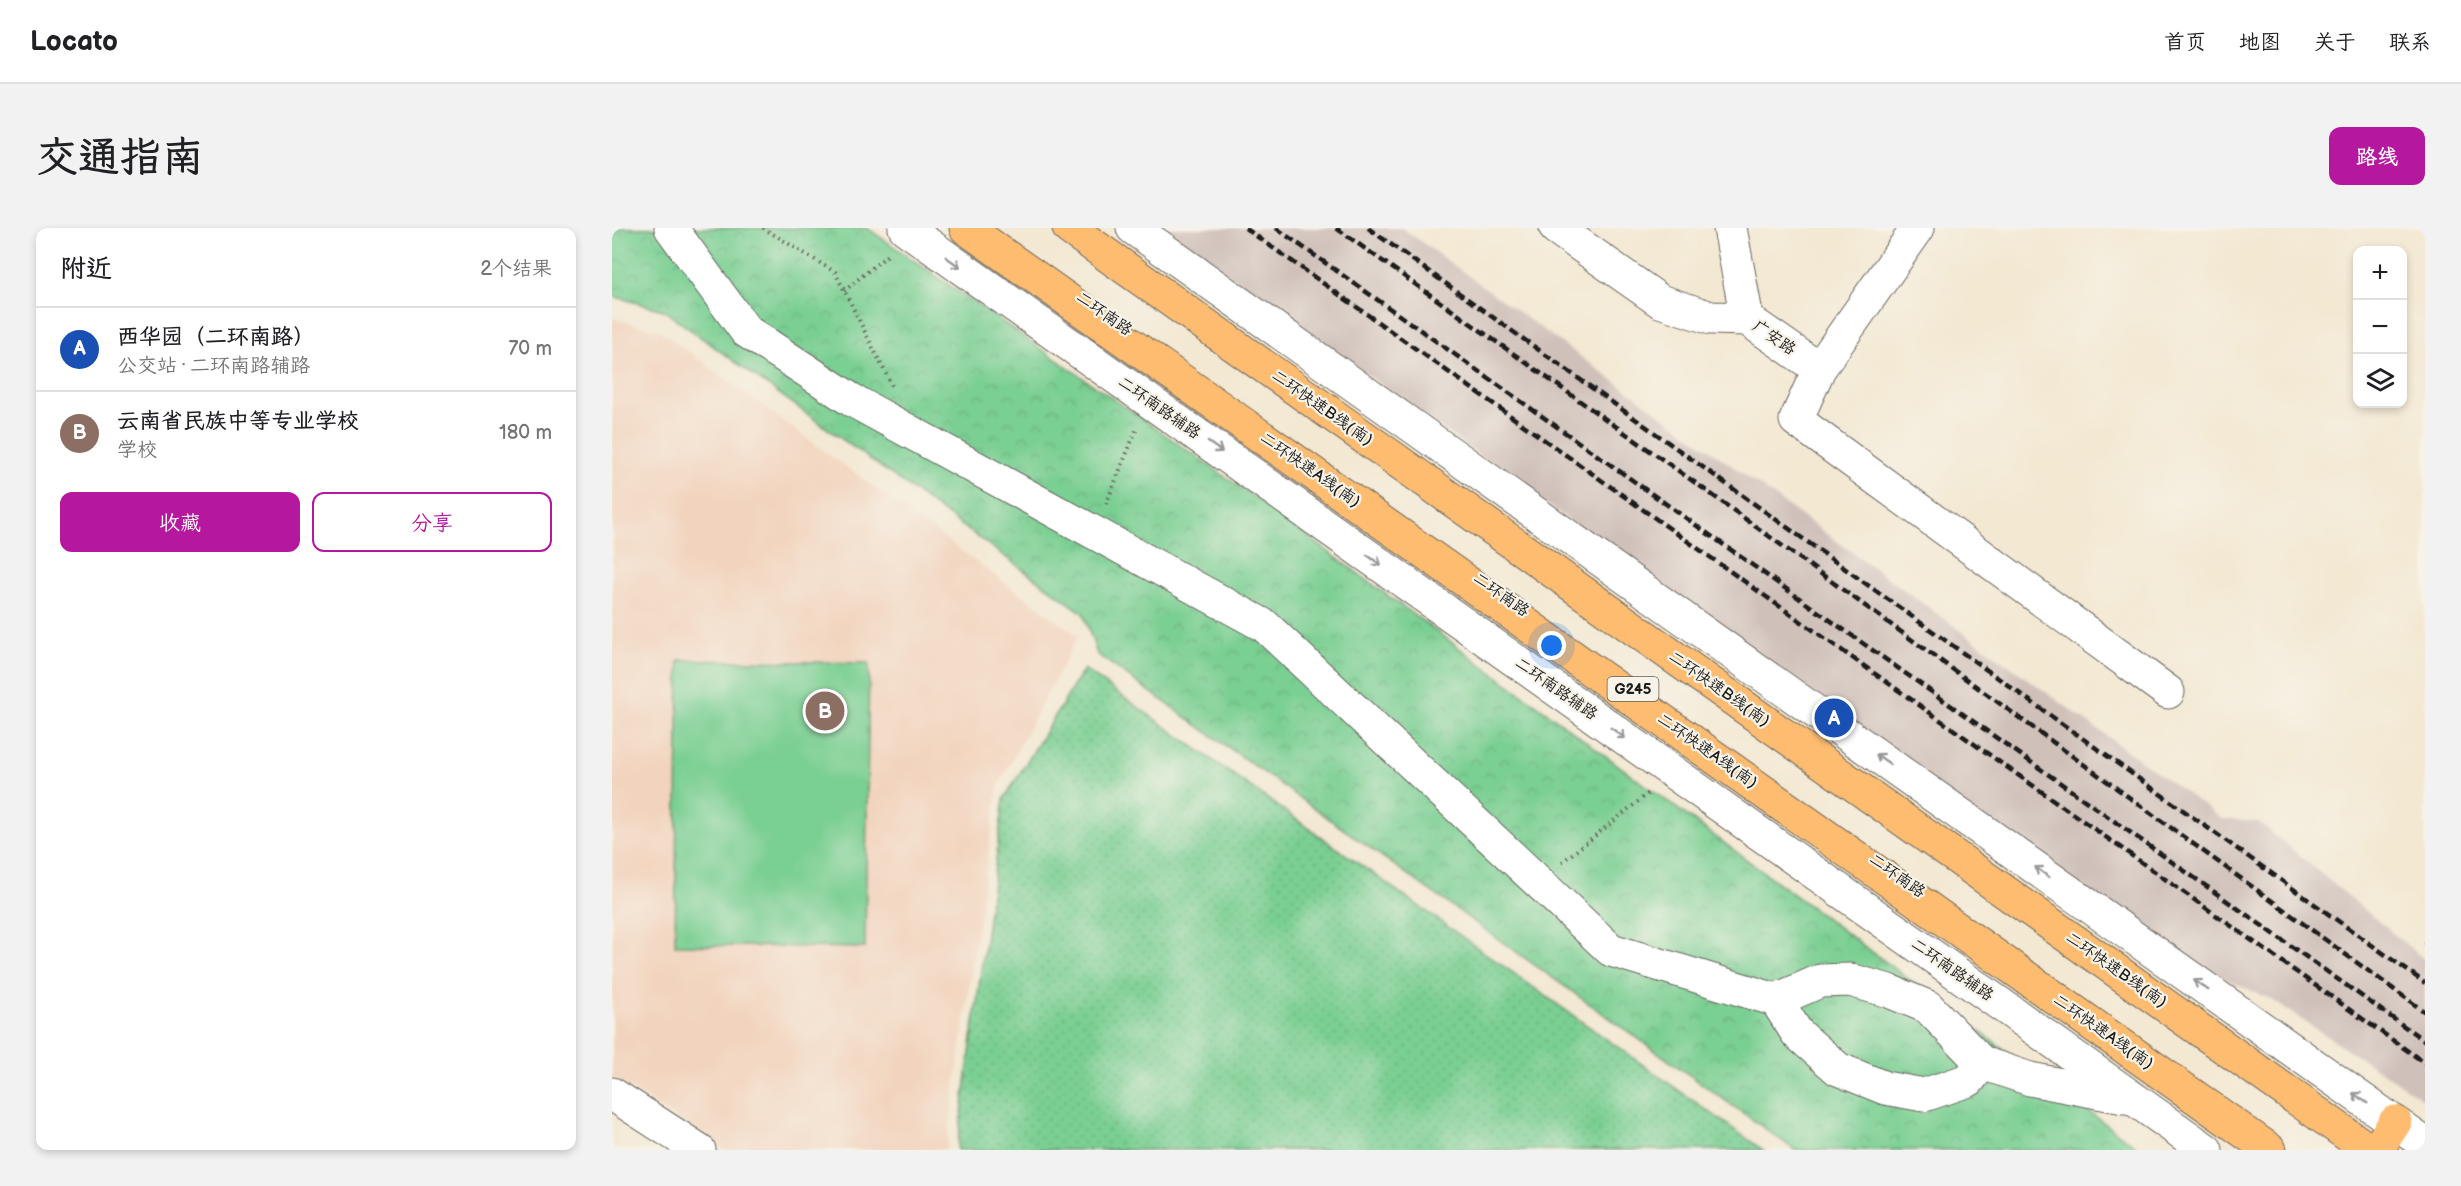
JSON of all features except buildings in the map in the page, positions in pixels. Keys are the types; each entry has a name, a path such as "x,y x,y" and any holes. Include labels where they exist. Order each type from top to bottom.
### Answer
{"main road":[{"name":"二环快速A线(南)","path":"966,228 2270,1150"},
{"name":"二环南路","path":"981,228 2284,1150"},
{"name":"G245","path":"1055,228 2356,1150"},
{"name":"二环快速B线(南)","path":"1069,228 2369,1150"},
{"path":"2377,1150 2395,1122"}],"street":[{"path":"671,228 746,331 850,399 1265,626 1611,950 1776,1000 1820,981 1850,980 1889,991 1928,1007 1982,1063 2030,1078 2136,1100"},
{"path":"1133,228 2425,1144"},
{"path":"1556,228 1660,300 1712,318 1747,319"},
{"name":"广安路","path":"1730,228 1747,319 1819,369"},
{"path":"1918,228 1819,369 1796,420 2168,692"},
{"name":"二环南路辅路","path":"908,230 2206,1150"},
{"path":"1776,1000 1797,1033 1838,1069 1884,1088 1924,1095 1969,1080 1982,1063"},
{"path":"612,1094 699,1150"}],"path":[{"path":"763,228 835,272 896,394"},
{"path":"844,291 908,230"},
{"path":"1095,533 1149,401"},
{"path":"1538,882 1672,772"}],"shaded area":[{"path":"1164,228 1402,228 2222,819 2259,822 2425,960 2425,1100 2270,999 2171,955"},
{"path":"612,318 660,331 1078,636 998,786 946,1150 724,1150 612,1077"}],"green space":[{"path":"612,228 867,228 1239,486 2141,1150 1795,1150 1097,654 1083,613 663,310 612,296"},
{"path":"679,660 869,663 865,948 675,945"},
{"path":"1084,669 1763,1150 957,1150 1004,799"}],"railway":[{"path":"1245,228 2425,1063"},
{"path":"1276,228 2425,1041"},
{"path":"1336,228 1704,489 2425,1012"},
{"path":"1368,228 2425,983"}],"place":[{"name":"云南省民族中等专业学校","path":"825,711"},
{"name":"西华园（二环南路）","path":"1834,718"}]}
